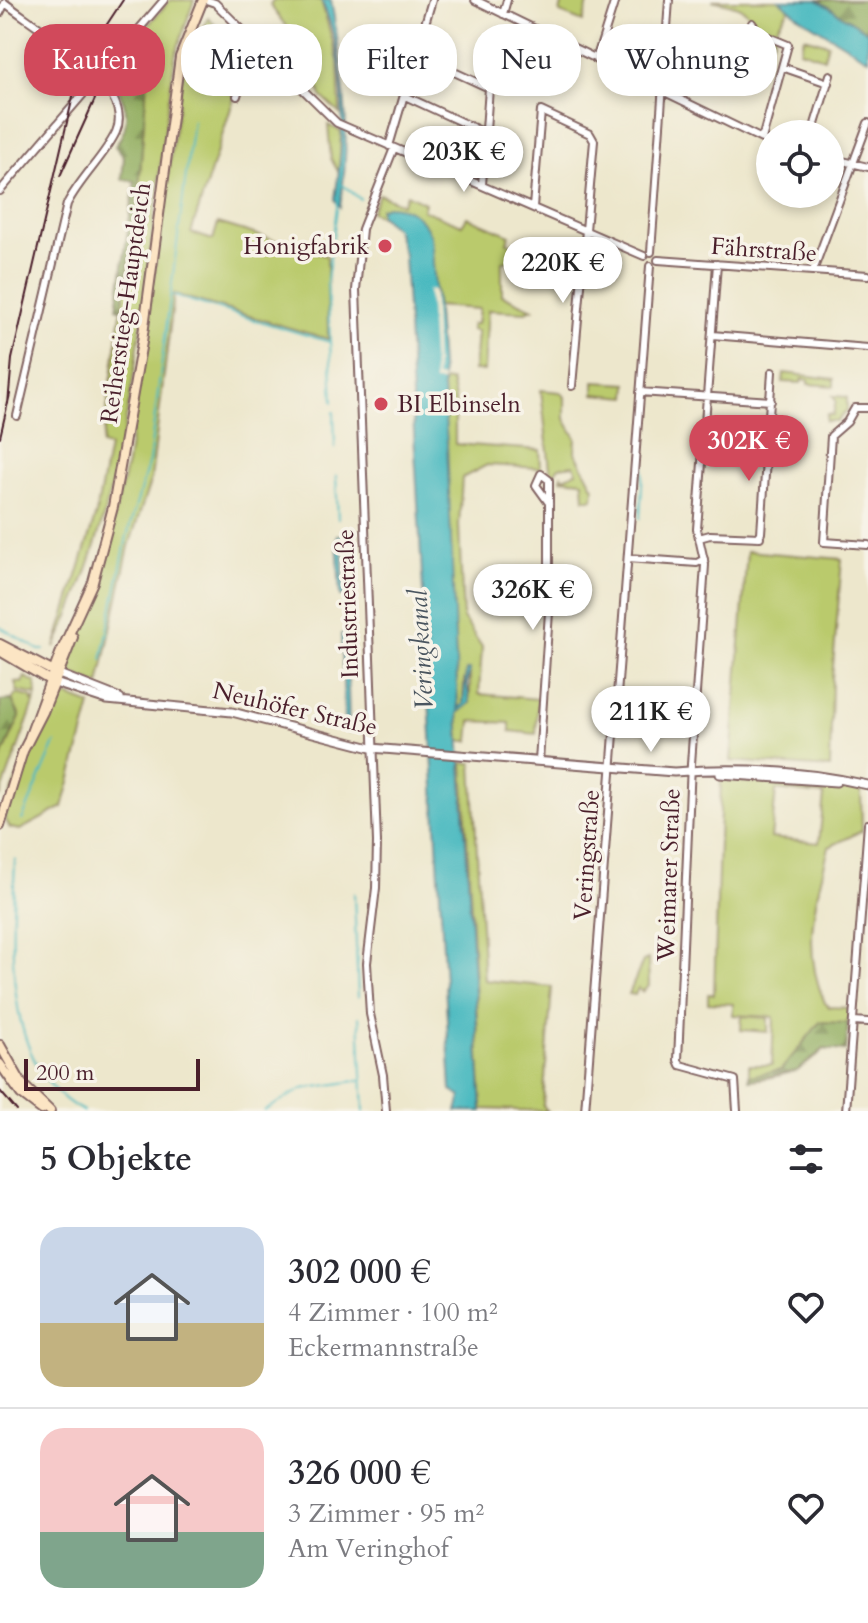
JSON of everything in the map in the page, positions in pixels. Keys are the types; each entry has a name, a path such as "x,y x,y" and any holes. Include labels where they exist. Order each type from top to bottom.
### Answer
{"main road":[{"name":"Reiherstieg-Hauptdeich","path":"54,677 60,654 93,582 113,507 142,342 180,57 204,0"},
{"name":"Reiherstieg-Hauptdeich","path":"0,826 7,795 80,611"},
{"name":"Neuhöfer Straße","path":"0,644 39,665 54,677"},
{"name":"Neuhöfer Straße","path":"0,651 54,677"},
{"path":"39,665 60,654"},
{"path":"0,1045 3,1066 21,1094 44,1111"},
{"path":"3,1066 50,1111"}],"street":[{"path":"143,24 164,0"},
{"path":"204,0 215,3 236,24"},
{"name":"Industriestraße","path":"424,24 432,0"},
{"path":"475,0 596,60 615,0"},
{"path":"503,14 507,0"},
{"path":"668,24 669,0"},
{"path":"0,13 5,3 32,24"},
{"path":"752,23 759,33 788,45 767,120"},
{"path":"782,67 828,83"},
{"path":"457,73 489,88 482,185"},
{"path":"816,120 830,75"},
{"path":"0,191 81,96"},
{"path":"17,416 67,204 80,179 110,143 121,118 115,96"},
{"path":"309,96 337,123 353,131 644,256"},
{"path":"405,96 487,134"},
{"name":"Industriestraße","path":"386,1111 383,1075 370,1014 367,963 376,888 356,315 360,243 368,206 392,147 405,96"},
{"path":"644,256 644,263 650,266 658,260 651,252 665,96"},
{"path":"671,96 756,136"},
{"path":"533,207 541,111 593,137 572,386"},
{"path":"813,271 868,123"},
{"path":"844,162 868,167"},
{"path":"644,256 651,252"},
{"name":"Fährstraße","path":"658,260 868,275"},
{"name":"Weimarer Straße","path":"717,264 699,538 704,559 690,771 678,1060 680,1065 735,1080 737,1111"},
{"name":"Veringstraße","path":"585,1111 650,266"},
{"path":"712,335 868,348"},
{"path":"699,538 710,535 759,537 772,372"},
{"path":"640,392 771,401"},
{"path":"868,408 855,408 847,422 831,436 824,542 868,545"},
{"path":"539,761 548,623 549,503"},
{"path":"628,558 697,563 704,559"},
{"name":"Neuhöfer Straße","path":"54,677 96,697 216,709 371,748 852,781 868,785"},
{"path":"846,1111 868,824"},
{"path":"854,1021 868,1022"}],"green space":[{"path":"170,0 194,0 186,24 181,24 181,38 175,56 147,281 123,433 106,507 84,579 55,647 96,514 109,447 102,445 139,188 146,96 165,96 165,24 149,24"},
{"path":"273,0 321,0 338,61 340,114 321,96 322,24 284,24 270,5"},
{"path":"563,0 589,0 583,22 560,13"},
{"path":"712,0 779,0 790,8 777,28 777,24 755,24 748,13"},
{"path":"818,0 868,0 868,32"},
{"path":"804,37 828,44 824,58 800,50"},
{"path":"181,84 181,96 235,96 191,233 213,240 218,223 327,256 328,339 174,294 151,479 129,546 99,685 74,675 70,669 71,658 95,593 127,464"},
{"path":"121,96 146,96 139,188 122,310 117,308 135,181 122,179 124,157 115,146 125,127"},
{"path":"328,125 341,131 339,173 331,159"},
{"path":"379,194 402,204 407,194 425,203 423,210 462,225 467,217 510,235 507,242 531,253 533,248 551,259 502,262 502,295 533,309 526,312 488,310 484,371 474,370 477,331 471,330 472,324 477,324 479,309 435,306 431,236 380,209 382,217 371,212"},
{"path":"784,373 834,379 834,386 808,384 808,380 802,379 801,383 783,382"},
{"path":"451,381 455,399 455,444 540,450 541,468 487,465 462,478 459,525 463,618 482,647 479,694 538,699 536,734 510,731 510,723 471,721 469,741 460,741 458,713 470,696 470,674 464,680 463,704 458,709 443,382"},
{"path":"594,382 628,384 627,397 594,394"},
{"path":"541,390 560,392 565,397 565,419 576,438 575,452 594,488 593,499 584,499 583,481 561,479 562,475 564,478 577,472 574,465 559,467 553,475 550,469"},
{"path":"833,396 847,397 847,410 837,421 826,421 827,414 833,415 836,401"},
{"path":"747,551 842,559 832,679 830,768 731,761"},
{"path":"25,677 36,683 37,695 17,691 15,682 22,683"},
{"path":"16,694 31,697 32,701 36,698 0,797 0,761 20,717 12,700"},
{"path":"65,695 91,705 63,807 20,830 10,828 5,819 12,789 52,703"},
{"path":"12,700 20,717 0,761 0,701"},
{"path":"463,763 472,763 484,980 552,987 543,1105 547,1111 482,1109"},
{"path":"721,780 861,791 862,831 829,847 813,925 814,964 825,1003 829,1007 849,1008 846,1051 824,1049 790,1072 749,1080 749,1065 772,1065 774,1017 733,1015 733,1004 708,1003 708,994 714,994","holes":["776,790 824,795 819,843 771,838"]},
{"path":"648,959 649,986 642,992 638,988 635,995 629,994 643,961"},
{"path":"742,1016 768,1018 768,1032 741,1030"},
{"path":"820,1022 848,1023 846,1051 824,1049 797,1071 749,1080 749,1076 781,1070"}],"water":[{"path":"321,0 331,0 338,60 336,48"},
{"path":"779,0 817,0 868,32 868,59 801,18"},
{"path":"344,96 346,127 340,207 335,199 341,150"},
{"path":"386,206 414,214 431,236 447,443 458,709 463,704 466,670 470,670 467,684 470,703 458,713 482,1111 457,1111 461,1097 451,1090 404,255 396,229 380,215 380,209"},
{"path":"337,535 342,535 344,596 340,596"},
{"path":"341,634 347,634 349,732 345,730"}],"pier":[{"path":"428,290 434,290 436,377 442,378 443,382 434,382"}],"waterway":[{"path":"102,660 127,536 149,461 193,120"},
{"path":"343,185 360,199"},
{"path":"333,402 327,280 338,200"},
{"path":"171,295 330,342"},
{"path":"334,412 335,449"},
{"path":"640,518 644,453"},
{"path":"336,476 338,519"},
{"path":"0,627 44,650"},
{"path":"22,820 55,743"},
{"path":"15,859 13,964 24,1034 37,1065 56,1091 83,1111"},
{"path":"354,893 358,997"},
{"path":"359,1017 364,1111"},
{"path":"264,1111 302,1089 362,1080"}],"railway":[{"path":"8,404 12,359 77,79 90,50 123,0"},
{"path":"60,176 95,99"},
{"path":"0,437 10,394"},
{"path":"0,1091 17,1111"}],"place":[{"name":"Honigfabrik","path":"385,246"},
{"name":"BI Elbinseln","path":"381,404"}],"water label":[{"name":"Veringkanal","path":"421,650"}]}
